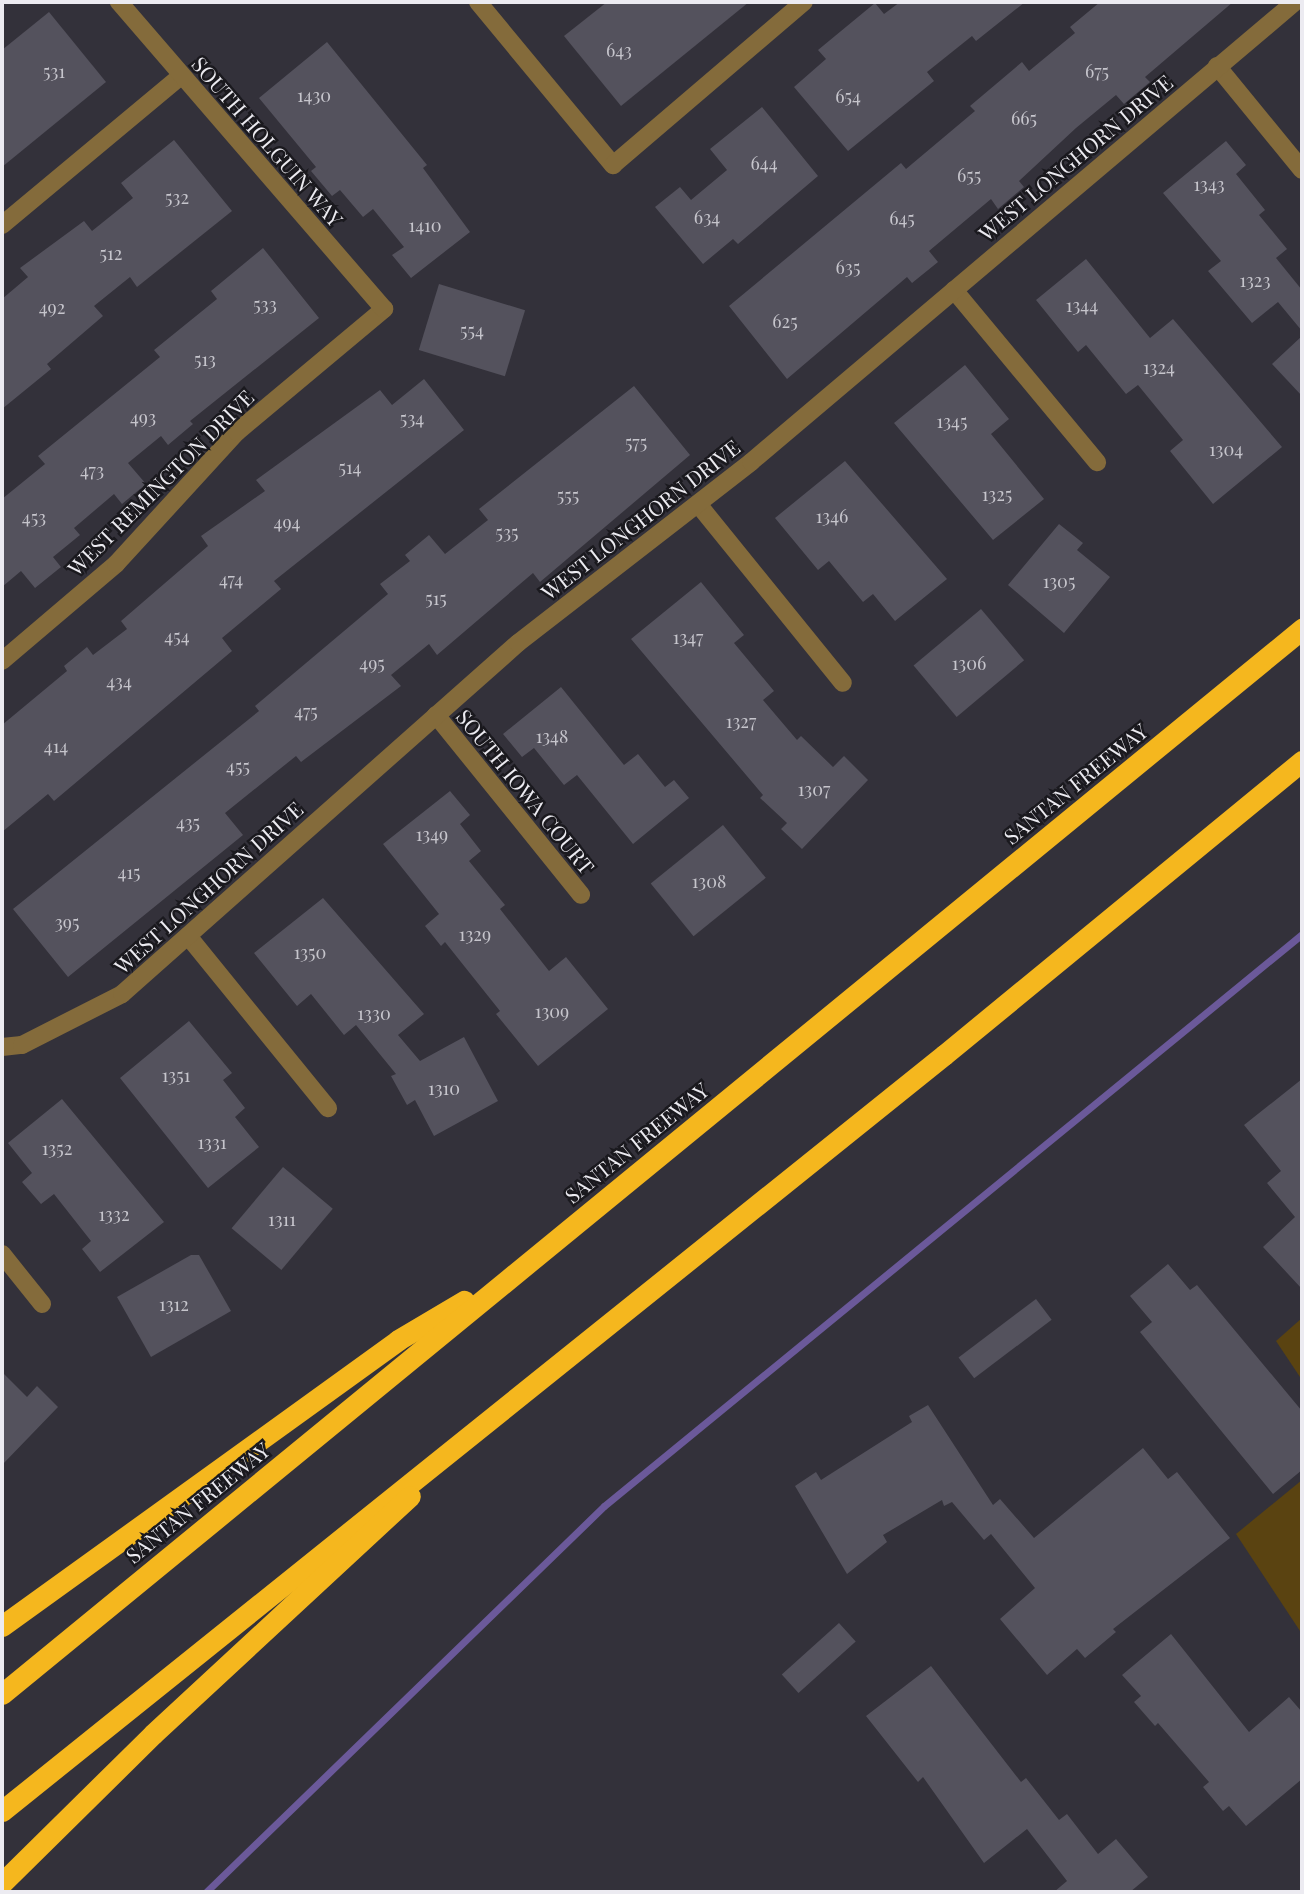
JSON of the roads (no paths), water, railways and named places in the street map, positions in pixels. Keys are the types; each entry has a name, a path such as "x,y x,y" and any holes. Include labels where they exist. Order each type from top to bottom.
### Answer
{"highway":[{"name":"SANTAN FREEWAY","path":"2,1694 1302,629"},
{"path":"2,1811 513,1398 944,1055 1302,761"},
{"path":"2,1626 398,1340 531,1259"},
{"path":"2,1883 153,1734 513,1398"}],"street":[{"name":"SOUTH HOLGUIN WAY","path":"119,2 384,309"},
{"path":"478,2 614,165 804,2"},
{"name":"WEST LONGHORN DRIVE","path":"2,1047 22,1045 122,994 518,643 698,504 1295,2"},
{"path":"1217,66 1302,170"},
{"path":"2,225 181,76"},
{"path":"954,290 1097,462"},
{"name":"WEST REMINGTON DRIVE","path":"2,661 116,564 237,432 384,309"},
{"path":"698,504 843,683"},
{"name":"SOUTH IOWA COURT","path":"436,715 581,895"},
{"path":"188,936 328,1108"},
{"path":"2,1254 42,1304"}],"waterway":[{"path":"206,1892 604,1506 1302,934"}]}
